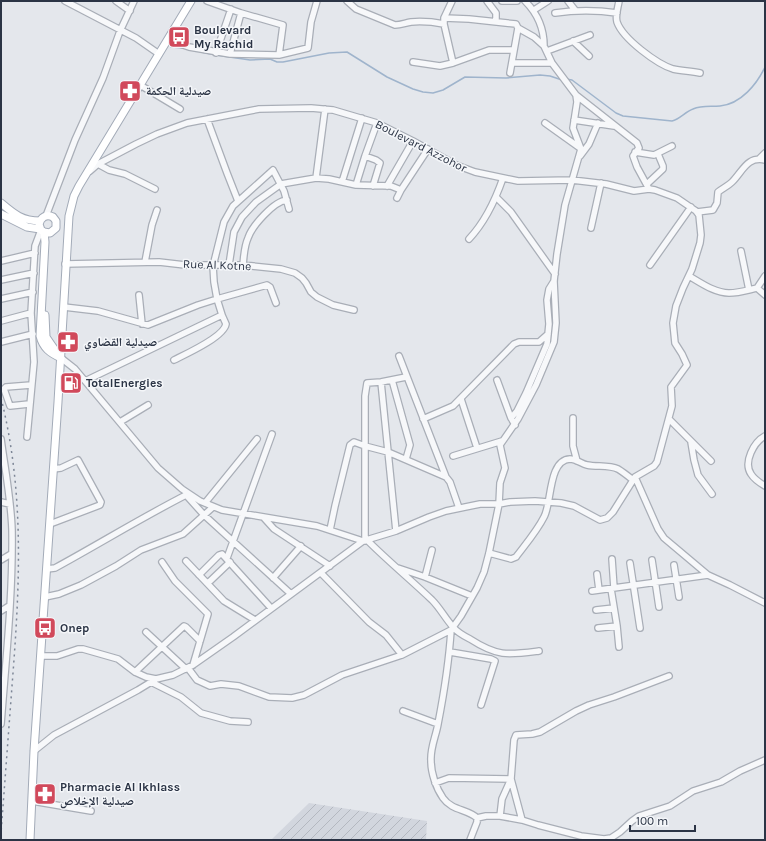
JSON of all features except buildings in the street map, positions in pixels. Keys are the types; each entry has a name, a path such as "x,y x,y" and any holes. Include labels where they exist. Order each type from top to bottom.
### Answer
{"main road":[{"path":"30,840 34,751 61,358 69,216 74,196 86,174 191,1"},
{"path":"2,208 20,218 52,232"},
{"path":"49,216 56,221 57,226 52,232 49,242 44,321 46,337 61,358 45,348 41,342 40,336 45,242 41,228 42,218 49,216"}],"street":[{"path":"65,1 136,38 159,54"},
{"path":"116,1 130,11"},
{"path":"49,216 53,205 55,192 75,140 103,78 120,30 134,1"},
{"path":"207,1 241,13 283,25 279,55"},
{"path":"168,40 189,47 216,53 230,54 279,55 308,48 311,22 317,1"},
{"path":"347,1 356,9 395,25 430,21 496,22 515,24 518,28 534,37 545,49 552,63 576,95 637,143 639,148 633,156 634,162 648,186 663,169 658,154"},
{"path":"452,1 444,21 453,63"},
{"path":"480,1 487,2 496,13 496,22"},
{"path":"502,1 517,1"},
{"path":"525,1 534,10 542,26 545,49"},
{"path":"534,10 548,1"},
{"path":"568,1 575,10"},
{"path":"619,1 617,22 627,37 650,56 666,66 700,73"},
{"path":"216,53 231,9"},
{"path":"555,13 575,10 590,10 617,13"},
{"path":"230,54 241,13"},
{"path":"510,74 518,28"},
{"path":"545,49 590,35"},
{"path":"573,41 589,56"},
{"path":"413,62 440,66 489,50 514,50"},
{"path":"512,63 552,63"},
{"path":"140,85 180,109"},
{"path":"477,820 472,814 451,805 443,798 435,782 431,759 447,678 452,629 472,596 484,572 489,553 499,504 498,492 505,468 500,445 515,425 536,385 554,342 556,318 554,281 565,205 579,157 580,148 573,131 578,102 576,95"},
{"name":"Boulevard Azzohor","path":"86,174 98,164 176,126 271,108 324,109 377,122 464,169 518,181 572,180 601,183 634,191 648,186 677,198 698,212"},
{"path":"316,178 324,109"},
{"path":"342,182 362,118"},
{"path":"207,119 238,201"},
{"path":"574,120 614,126"},
{"path":"356,185 377,122"},
{"path":"545,123 580,148"},
{"path":"579,157 589,144 598,123"},
{"path":"387,186 413,141"},
{"path":"635,152 654,155 672,146"},
{"path":"397,198 428,149"},
{"path":"34,751 54,735 153,681 173,675 189,667 233,637 365,541 396,531 429,517 459,508 480,504 499,504 518,501 548,501 574,506 602,520 609,517 634,478 654,466 656,463 672,406 671,387 687,366 675,343 673,323 676,306 689,276 700,244 701,228 698,212 712,211 717,204 719,191 732,181 747,164 759,159 765,153"},
{"path":"365,156 380,162 373,186"},
{"path":"759,159 765,160"},
{"path":"98,164 108,170 125,174 155,189"},
{"path":"174,360 200,348 224,330 226,324 217,299 213,266 224,222 231,209 273,170 281,184 289,209"},
{"path":"229,265 234,232 242,217 256,202 281,184 316,178 356,185 395,187 401,190"},
{"path":"469,239 478,229 496,197 503,178"},
{"path":"591,228 601,183"},
{"path":"496,197 511,212 555,274"},
{"path":"243,266 245,247 251,232 275,205 287,200"},
{"path":"650,265 690,207"},
{"path":"145,262 152,225 157,210"},
{"path":"26,437 34,362 31,313 34,253 36,241 41,228"},
{"path":"741,251 749,290"},
{"path":"1,261 34,253"},
{"name":"Rue Al Kotne","path":"66,264 145,262 213,266 229,265 281,269 295,273 302,278 311,292 318,297 333,304 354,310"},
{"path":"1,280 34,272"},
{"path":"689,276 719,292 728,293 758,288 765,276"},
{"path":"511,418 526,393 547,344 549,324 549,289 554,281"},
{"path":"64,307 98,311 148,325 198,304 266,285 270,287 276,303"},
{"path":"758,288 765,295"},
{"path":"1,299 33,292"},
{"path":"139,295 142,324"},
{"path":"1,321 31,313"},
{"path":"85,381 222,315"},
{"path":"1,342 33,334"},
{"path":"423,419 453,406 514,344 519,342 539,342 548,334"},
{"path":"399,356 459,508"},
{"path":"61,358 75,369 158,468 186,494 204,516 291,594"},
{"path":"365,541 365,396 367,383 406,377"},
{"path":"392,380 410,446 406,459"},
{"path":"497,380 515,425"},
{"path":"381,382 396,531"},
{"path":"29,404 10,406 4,389 6,387 31,384"},
{"path":"461,399 477,448"},
{"path":"120,422 148,405"},
{"path":"573,418 573,446 577,461"},
{"path":"669,419 711,461"},
{"path":"208,584 228,560 233,541 272,434"},
{"path":"765,436 756,442 752,448 748,466 751,475 765,486"},
{"path":"1,439 10,504 12,554 1,724"},
{"path":"205,504 258,439"},
{"path":"452,456 502,441"},
{"path":"330,530 334,506 350,445 354,442 388,452 446,477"},
{"path":"691,442 698,476 712,494"},
{"path":"489,553 511,559 516,558 544,517 557,466 570,459 583,464 619,470 634,478 661,534 694,565 708,575 765,603"},
{"path":"50,524 100,505 101,502 78,460 61,468 53,469"},
{"path":"186,494 213,507 243,515 309,525 365,541 440,608 452,629 477,644 500,653 513,655 539,651"},
{"path":"47,569 55,568 186,494"},
{"path":"1,502 10,504"},
{"path":"45,597 59,594 81,585 116,566 141,550 183,534 213,507"},
{"path":"264,518 274,529 330,566"},
{"path":"273,578 301,546"},
{"path":"425,576 432,550"},
{"path":"1,560 12,554"},
{"path":"199,575 220,554 222,554 271,608"},
{"path":"612,559 614,608 619,648"},
{"path":"652,560 659,607"},
{"path":"186,561 224,601 255,620"},
{"path":"162,562 175,581 207,613 200,642 189,667"},
{"path":"630,563 640,628"},
{"path":"674,565 678,597"},
{"path":"395,567 425,576 472,596"},
{"path":"321,573 369,622 386,635 402,655"},
{"path":"597,574 598,590"},
{"path":"592,591 708,575"},
{"path":"1,611 9,606"},
{"path":"596,610 614,608"},
{"path":"135,672 184,626 200,642"},
{"path":"598,628 617,626"},
{"path":"146,632 162,647 189,667 197,680 202,684 210,686 221,684 240,686 269,697 287,698 304,694 342,675 402,655 452,629"},
{"path":"41,656 56,656 78,649 83,649 118,659 135,672 181,697 201,712 230,720 248,722"},
{"path":"450,652 495,661 481,705"},
{"path":"522,820 511,779 514,740 516,736 540,732 576,711 669,676"},
{"path":"403,711 438,724"},
{"path":"470,840 477,820 486,816 500,816 522,820 582,836 604,839 611,838 639,816 670,806 693,791 721,782 740,771 765,760"},
{"path":"435,782 449,778 511,779"},
{"path":"500,816 502,799 511,779"},
{"path":"32,801 91,811"}],"shaded area":[{"path":"309,803 427,821 426,840 271,840"}],"waterway":[{"path":"171,47 184,48"},
{"path":"201,52 250,60 270,59 277,62 329,53 347,52 387,77 413,89 433,93 443,90 465,77 506,78 540,75 550,76 562,80"},
{"path":"566,79 572,80 616,113 623,116 672,121 696,108 720,106 735,101 753,86 765,67"}],"railway":[{"path":"1,398 14,467 18,535 17,604 1,833"}],"place":[{"name":"Boulevard My Rachid","path":"179,37"},
{"name":"صيدلية الحكمة","path":"130,91"},
{"name":"صيدلية القضاوي","path":"68,342"},
{"name":"TotalEnergies","path":"71,383"},
{"name":"Onep","path":"45,628"},
{"name":"Pharmacie Al Ikhlass صيدلية الإخلاص","path":"45,794"}]}
